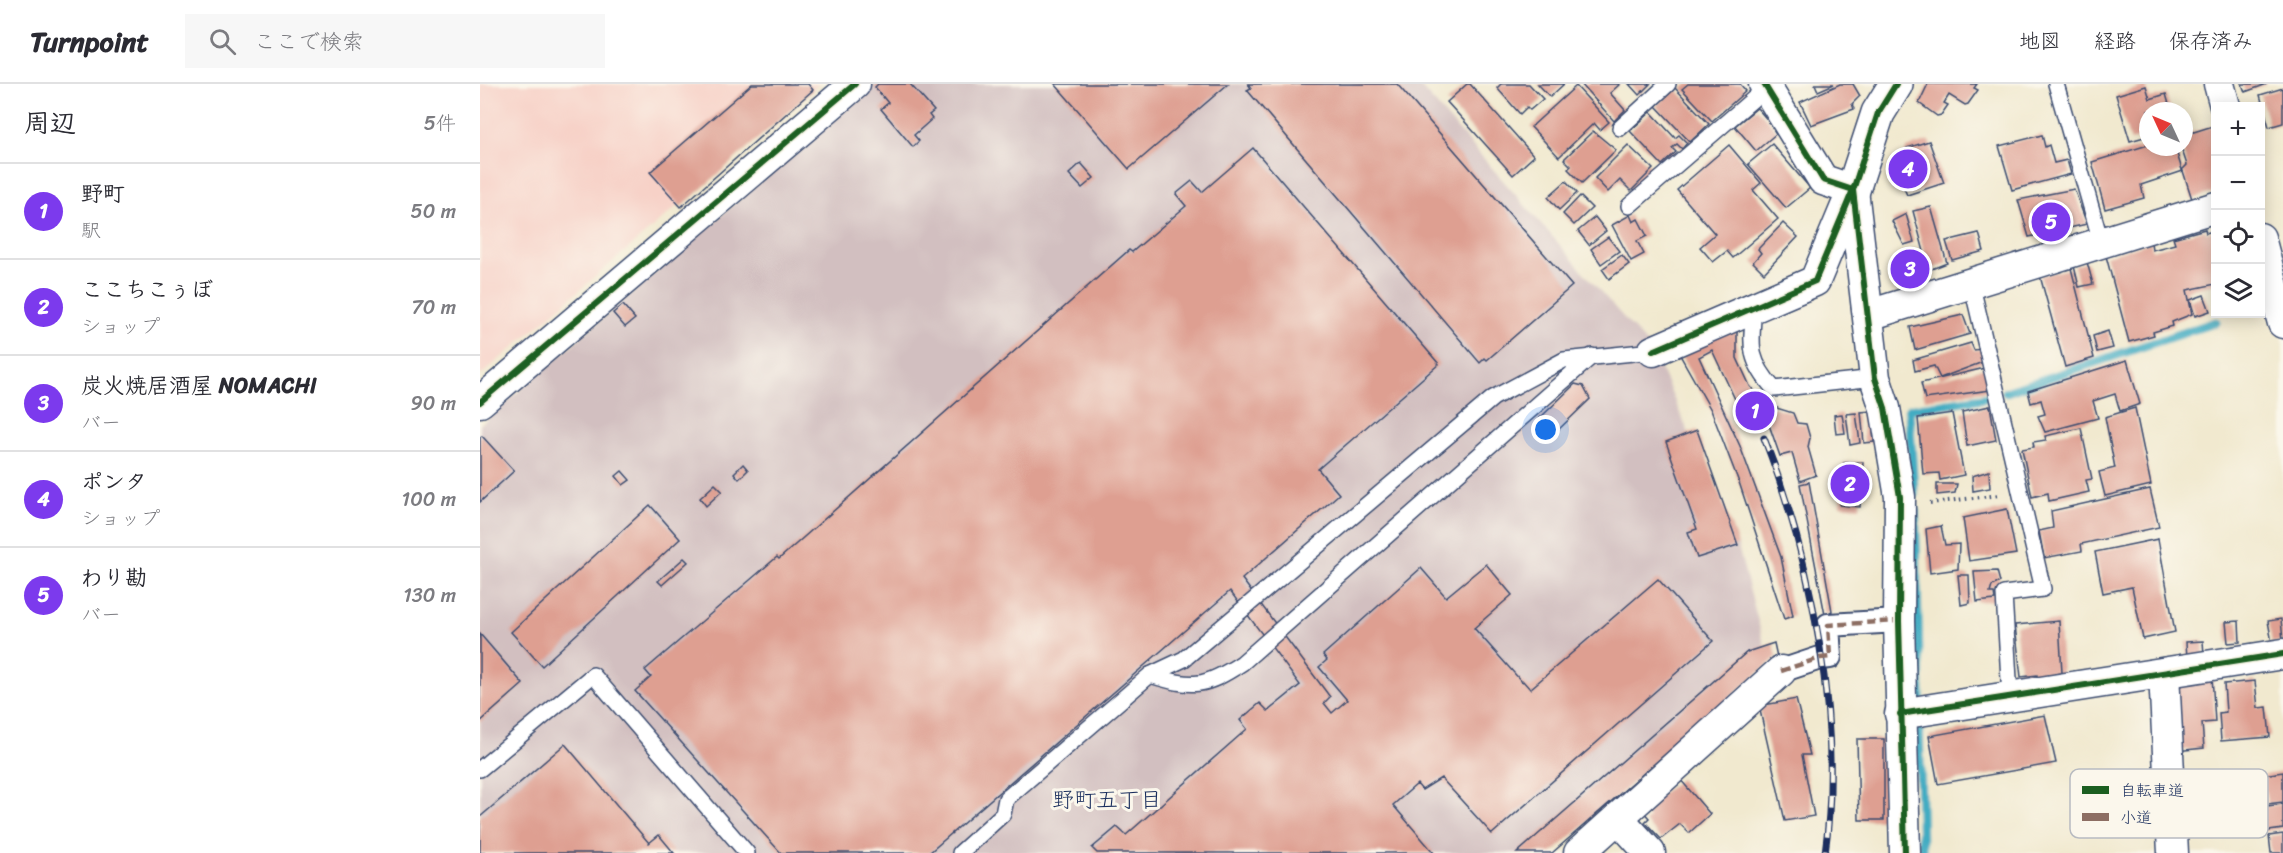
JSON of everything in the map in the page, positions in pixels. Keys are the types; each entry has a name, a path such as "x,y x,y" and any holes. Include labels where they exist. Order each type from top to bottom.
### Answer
{"street":[{"path":"480,402 855,84"},
{"path":"1653,351 1815,281 1853,190 1878,113 1896,84"},
{"path":"2219,84 2224,102"},
{"path":"1765,86 1823,180 1853,190"},
{"path":"1853,190 1875,378 1885,408 1900,506 1900,714 1905,853"},
{"path":"1869,315 2211,209"},
{"path":"2265,255 2282,311"},
{"path":"1579,853 1781,671 1830,657 1828,625 1899,621"},
{"path":"1900,714 2283,654"},
{"path":"2164,673 2169,769"},
{"path":"1618,818 1650,853"},
{"path":"2172,838 2173,853"}],"lane":[{"path":"1620,128 1668,84"},
{"path":"2056,84 2101,242"},
{"path":"1629,206 1765,86"},
{"path":"1971,282 2043,589 2004,594 2010,697"},
{"path":"1754,307 1751,352 1764,377 1774,389 1875,378"},
{"path":"960,853 1003,814 1006,799 1150,675 1184,658 1493,398 1564,360 1653,351"},
{"path":"1150,675 1179,684 1203,684 1222,677 1242,663 1592,357"},
{"path":"480,769 592,675 747,853"}],"path":[{"path":"1900,506 2022,493"}],"shaded area":[{"path":"480,84 819,84 480,376"},
{"path":"873,84 1418,84 1653,351 1737,543 1766,651 1537,853 480,853 480,425"}],"building":[{"path":"752,84 808,84 813,90 681,207 650,172"},
{"path":"878,84 910,84 934,111 929,115 932,119 914,135 919,141 913,147 881,109 888,103 875,87"},
{"path":"1055,84 1228,84 1129,169"},
{"path":"1248,84 1397,84 1572,286 1487,360 1485,358 1480,363 1247,90 1251,88"},
{"path":"1467,84 1470,84 1534,156 1513,175 1447,102"},
{"path":"1501,84 1529,84 1543,99 1530,110 1527,107 1520,114 1497,88"},
{"path":"1538,84 1564,84 1550,97"},
{"path":"1581,84 1620,84 1610,93 1625,110 1614,121"},
{"path":"1629,84 1650,84 1639,95"},
{"path":"1688,84 1740,84 1746,91 1712,121 1682,89"},
{"path":"1815,84 1834,84 1818,91"},
{"path":"1840,84 1853,84 1860,96 1852,104 1854,109 1811,125 1800,102"},
{"path":"1928,84 1977,84 1974,88 1978,90 1965,105 1949,95 1944,103 1948,105 1941,115 1937,116 1919,103"},
{"path":"2242,84 2267,84 2245,92"},
{"path":"1576,86 1609,122 1600,130 1594,123 1559,157 1531,127"},
{"path":"2146,86 2150,99 2166,94 2168,102 2139,102 2139,138 2130,141 2116,95"},
{"path":"1675,88 1709,124 1690,142 1656,106"},
{"path":"2283,88 2283,123 2269,127 2265,102 2262,102 2260,95"},
{"path":"1757,108 1778,132 1756,151 1735,126"},
{"path":"1651,112 1675,138 1679,135 1687,143 1682,149 1677,144 1672,148 1676,152 1662,165 1630,131"},
{"path":"2211,127 2211,193 2192,199 2183,171 2141,185 2144,198 2105,209 2092,162 2139,148 2139,156 2178,156 2182,170 2187,165 2184,156 2193,156 2193,132"},
{"path":"1593,131 1616,150 1582,183 1568,169 1571,166 1564,159"},
{"path":"2042,135 2045,147 2049,145 2054,163 2067,160 2071,174 2012,190 1999,146"},
{"path":"1929,141 1944,183 1907,195 1897,172 1907,148"},
{"path":"1772,144 1810,188 1786,208 1748,164"},
{"path":"1628,145 1653,169 1631,191 1620,180 1608,192 1595,178"},
{"path":"1729,145 1761,183 1753,190 1778,219 1733,258 1727,251 1713,262 1700,247 1715,234 1677,190"},
{"path":"1253,148 1439,364 1318,469 1339,494 1242,579 1330,697 1324,703 1332,713 1347,700 1319,667 1327,660 1323,655 1421,568 1446,597 1486,564 1512,595 1474,628 1530,689 1658,579 1713,641 1492,834 1441,778 1422,790 1417,784 1393,805 1434,853 1097,853 1092,848 1117,827 1126,835 1247,729 1240,720 1260,703 1268,711 1300,685 1230,591 929,853 781,853 635,691 651,677 645,670 777,557 779,559 1129,250 1132,252 1186,206 1176,194 1192,181 1202,192"},
{"path":"1081,163 1094,178 1082,188 1069,174"},
{"path":"1566,181 1577,193 1559,210 1548,197"},
{"path":"2074,189 2087,224 2029,237 2018,200"},
{"path":"1580,196 1592,208 1574,225 1563,214"},
{"path":"1931,207 1947,263 1929,270 1913,211"},
{"path":"1906,214 1914,242 1904,245 1892,221"},
{"path":"1630,215 1633,222 1638,219 1647,236 1637,241 1644,254 1631,261 1612,225"},
{"path":"1595,217 1606,231 1589,245 1578,231"},
{"path":"1783,223 1798,237 1764,273 1753,262 1761,253 1758,249"},
{"path":"2205,229 2206,233 2211,232 2211,285 2187,290 2192,314 2172,322 2173,326 2153,332 2154,335 2129,342 2106,256 2151,242 2152,250 2175,244 2173,238"},
{"path":"1979,233 1984,251 1952,260 1946,241"},
{"path":"1608,237 1619,251 1601,264 1591,249"},
{"path":"1913,251 1924,273 1897,283 1897,272 1902,269 1898,256"},
{"path":"1622,255 1629,264 1609,279 1602,269"},
{"path":"2087,262 2093,284 2079,287 2074,266"},
{"path":"2071,268 2094,358 2065,367 2040,276"},
{"path":"2204,295 2210,311 2195,316 2190,300"},
{"path":"623,305 635,319 625,327 613,313"},
{"path":"1963,315 1970,334 1915,350 1910,327"},
{"path":"1737,325 1737,358 1750,386 1767,405 1793,413 1797,423 1806,424 1810,438 1808,447 1816,475 1800,481 1792,453 1780,456 1767,419 1748,427 1712,350 1699,357 1740,446 1781,557 1793,616 1784,619 1740,485 1711,410 1680,355"},
{"path":"2108,331 2113,348 2097,352 2093,336"},
{"path":"1971,343 1974,350 1982,349 1983,362 1940,378 1934,366 1915,371 1913,360"},
{"path":"2127,360 2140,404 2120,411 2115,394 2093,401 2098,418 2045,432 2038,416 2045,414 2041,400 2031,403 2028,391"},
{"path":"1985,368 1990,390 1925,399 1921,383"},
{"path":"1575,384 1583,386 1590,399 1554,434 1546,432 1539,419"},
{"path":"1990,406 1996,440 1967,446 1962,412"},
{"path":"2135,408 2151,485 2105,496 2099,472 2115,468 2105,417"},
{"path":"1871,411 1874,442 1864,443 1861,412"},
{"path":"1856,413 1860,443 1850,445 1846,414"},
{"path":"1952,413 1964,475 1940,480 1939,473 1923,474 1918,418"},
{"path":"1842,414 1845,433 1836,434 1834,415"},
{"path":"2081,428 2092,479 2086,480 2089,492 2049,501 2048,493 2032,497 2022,449 2034,447 2033,442 2046,440 2045,436"},
{"path":"1697,430 1738,545 1697,558 1688,532 1697,529 1666,442"},
{"path":"482,436 514,471 480,502 480,437"},
{"path":"1863,462 1860,507 1840,505 1844,463"},
{"path":"743,464 748,470 739,479 734,473"},
{"path":"622,471 630,480 623,485 616,476"},
{"path":"1989,471 1990,488 1973,491 1972,476"},
{"path":"1809,482 1832,611 1825,615 1800,484"},
{"path":"715,484 722,491 706,506 700,498"},
{"path":"1937,484 1957,484 1955,493 1937,495"},
{"path":"2150,489 2159,527 2081,544 2082,551 2044,558 2039,531 2053,528 2051,511"},
{"path":"650,505 680,539 542,666 511,632"},
{"path":"2007,509 2016,554 1969,561 1963,518"},
{"path":"1941,526 1945,545 1959,544 1958,569 1930,573 1926,529"},
{"path":"2158,539 2175,632 2143,639 2132,587 2103,593 2095,552"},
{"path":"684,558 688,562 662,585 658,581"},
{"path":"1997,571 2000,582 1992,586 1990,593 1994,593 1995,600 1977,602 1974,572"},
{"path":"1958,575 1969,575 1970,603 1961,605"},
{"path":"2281,619 2283,641 2272,643 2268,621"},
{"path":"2059,621 2062,673 2055,674 2056,682 2038,683 2037,675 2021,677 2015,625"},
{"path":"2239,621 2240,642 2228,643 2226,622"},
{"path":"480,634 523,684 480,722"},
{"path":"2203,641 2204,655 2187,658 2186,642"},
{"path":"1774,643 1777,657 1552,853 1517,853 1747,652"},
{"path":"2212,676 2215,722 2202,723 2204,748 2176,751 2169,687"},
{"path":"2255,681 2258,708 2267,707 2270,737 2221,741 2219,713 2226,712 2224,684"},
{"path":"1796,699 1810,755 1802,755 1814,816 1785,821 1759,706"},
{"path":"2045,715 2056,763 1938,784 1929,736"},
{"path":"1857,739 1884,739 1884,820 1859,820"},
{"path":"565,744 649,843 659,835 674,853 480,853 480,817"},
{"path":"2283,772 2283,802 2268,804 2268,774"},
{"path":"1680,779 1710,814 1689,833 1680,824 1661,839 1645,822 1649,818 1642,810"},
{"path":"2283,804 2283,829 2268,831 2268,806"},
{"path":"2283,834 2283,853 2271,853 2269,836"}],"waterway":[{"path":"2006,392 2216,322"},
{"path":"1914,495 1909,409 1990,397"},
{"path":"1915,510 1920,699"},
{"path":"1919,724 1922,853"}],"railway":[{"path":"1764,438 1796,536 1819,642 1830,750 1830,803 1825,853"}],"marked path":[{"path":"1781,671 1830,657 1828,625 1899,621"}],"cycle path":[{"path":"480,402 855,84"},
{"path":"1764,84 1823,180 1853,190"},
{"path":"1653,351 1815,281 1853,190 1878,113 1896,84"},
{"path":"1853,190 1875,378 1885,408 1900,497 1899,621 1905,853"},
{"path":"1900,714 2283,654"}],"place":[{"name":"ポンタ","path":"1908,169"},
{"name":"わり勘","path":"2051,222"},
{"name":"炭火焼居酒屋 NOMACHI","path":"1910,269"},
{"name":"野町","path":"1755,411"},
{"name":"ここちこぅぼ","path":"1850,484"}],"district":[{"name":"野町五丁目","path":"1107,799"}]}
